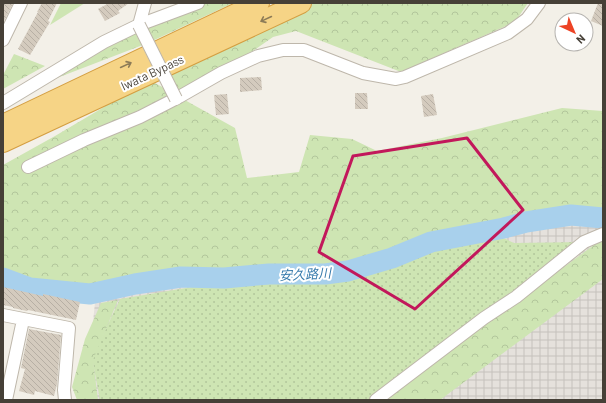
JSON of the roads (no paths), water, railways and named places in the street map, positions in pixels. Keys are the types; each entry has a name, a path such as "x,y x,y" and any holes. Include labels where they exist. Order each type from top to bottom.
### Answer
{"highway":[{"name":"Iwata Bypass","path":"3,142 103,85 259,3"},
{"name":"Iwata Bypass","path":"3,125 301,3"},
{"path":"3,118 103,85"},
{"path":"3,155 103,85"}],"street":[{"path":"3,40 21,3"},
{"path":"145,3 139,25 176,99"},
{"path":"3,103 104,42 139,25 198,3"},
{"path":"28,167 84,140 140,117 176,99 221,73 258,56 283,50 304,50 363,73 396,79 405,77 508,33 528,19 539,3"},
{"path":"376,400 484,318 516,297 584,242 603,234"},
{"path":"3,315 69,328 64,390 65,400"},
{"path":"6,400 23,320"}],"waterway":[{"name":"安久路川","path":"3,278 30,288 90,294 135,284 181,277 224,278 269,274 325,274 348,271 392,258 431,242 504,228 526,222 571,215 603,218"}]}
